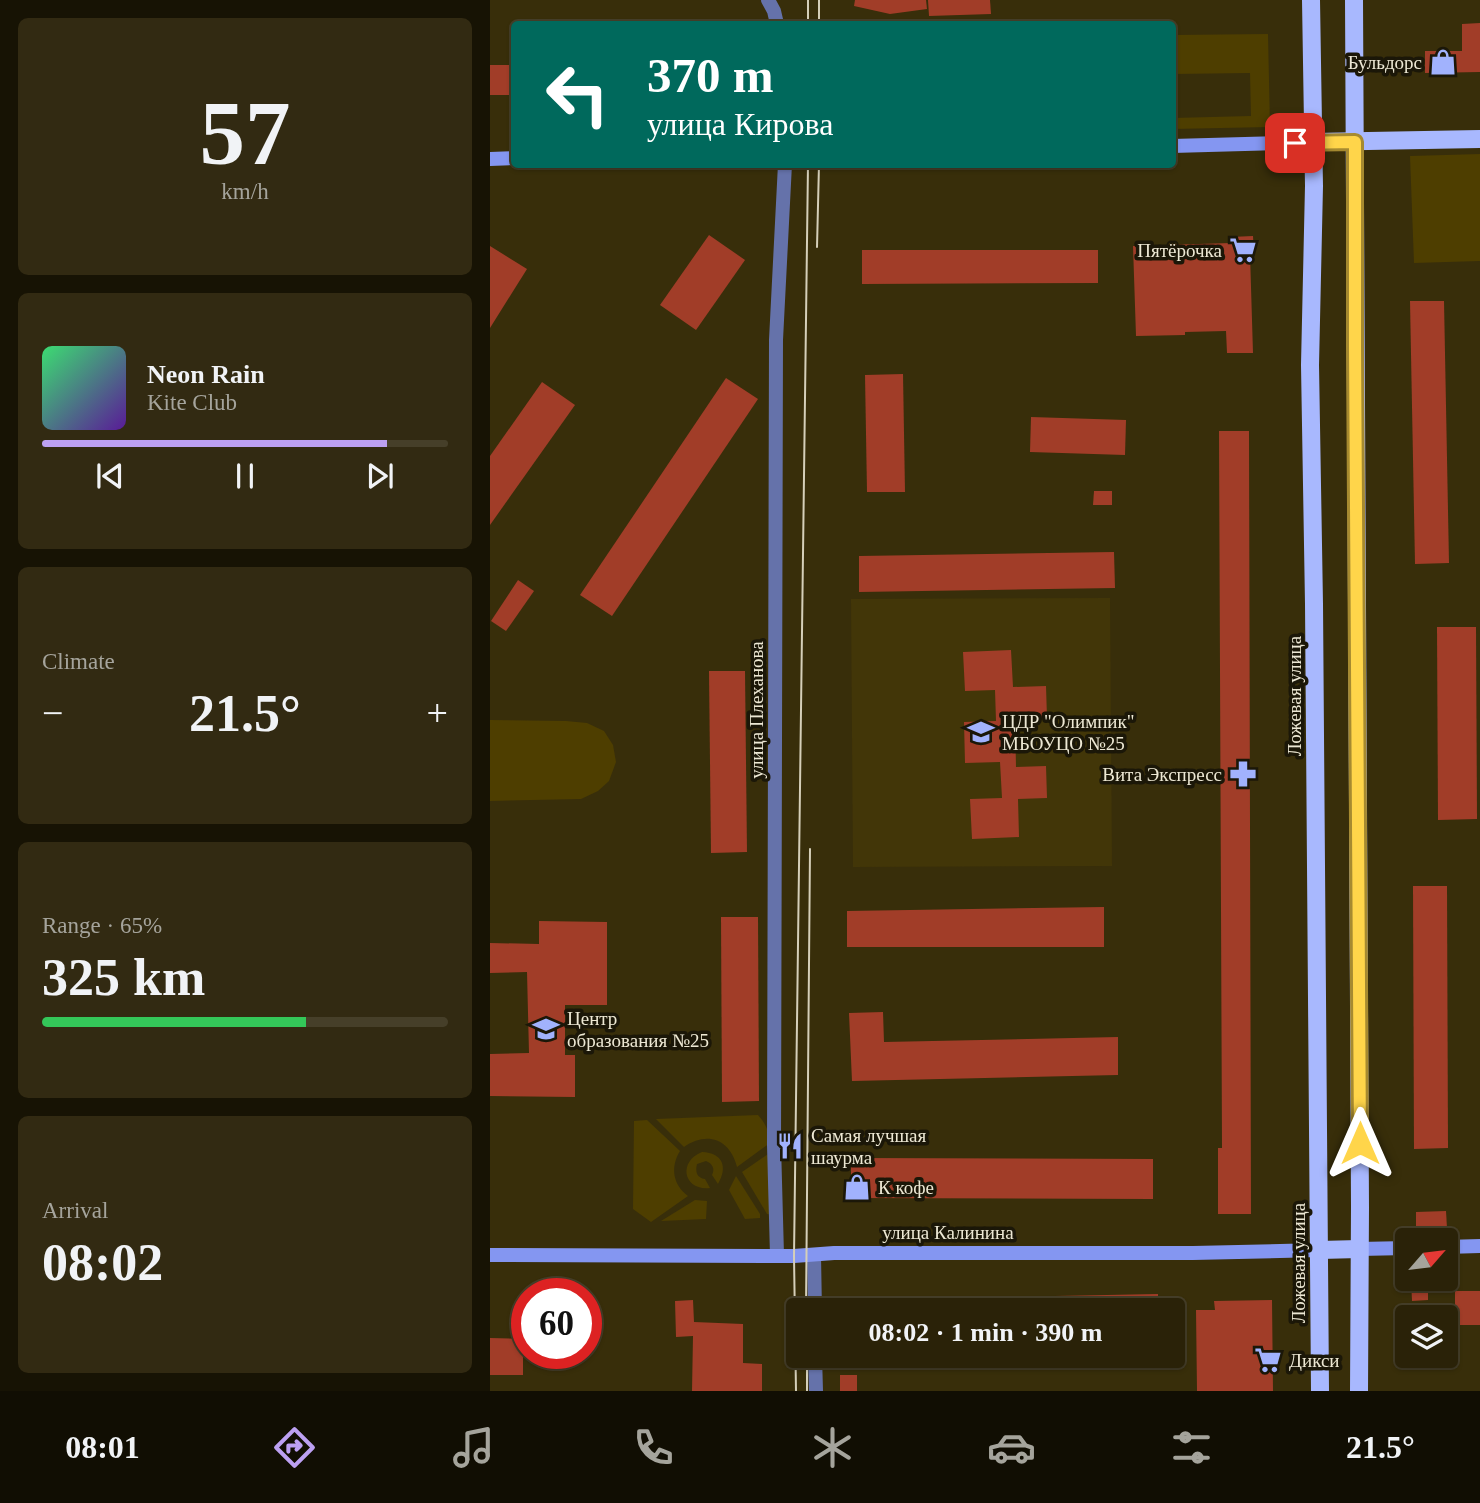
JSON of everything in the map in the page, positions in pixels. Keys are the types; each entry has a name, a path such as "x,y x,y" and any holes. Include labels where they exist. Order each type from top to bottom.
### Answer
{"main road":[{"name":"Ложевая улица","path":"1311,0 1314,186 1310,365 1320,1391"},
{"path":"1354,0 1359,1391"},
{"path":"1312,142 1480,139"},
{"name":"улица Калинина","path":"1320,1250 1359,1249"}],"street":[{"path":"768,0 776,21"},
{"path":"1176,146 1312,142"},
{"path":"490,159 511,158"},
{"name":"улица Плеханова","path":"777,1255 774,1145 776,340 785,168"},
{"path":"1458,1247 1480,1246"},
{"name":"улица Калинина","path":"1359,1249 1395,1248"},
{"name":"улица Калинина","path":"490,1255 1193,1253 1320,1250"},
{"path":"814,1255 815,1298"},
{"path":"815,1368 816,1391"}],"shaded area":[{"path":"1268,34 1270,127 1176,129 1176,118 1251,116 1250,73 1176,74 1176,35"},
{"path":"1480,154 1480,261 1414,263 1410,156"},
{"name":"ЦДР \"Олимпик\" МБОУЦО №25","path":"1110,598 1112,866 853,867 851,599"},
{"path":"490,720 587,723 604,731 613,745 616,762 609,781 598,791 581,799 490,801"},
{"path":"758,1115 767,1128 770,1143 737,1167 734,1157 723,1144 716,1140 701,1139 684,1147 656,1119"},
{"path":"647,1120 680,1151 674,1169 676,1181 688,1196 651,1222 633,1209 634,1121"},
{"path":"702,1152 715,1155 722,1162 723,1172 718,1184 712,1175 710,1164 706,1161 697,1164 697,1174 705,1179 710,1188 694,1185 687,1175 689,1162"},
{"path":"771,1152 773,1215 767,1214 742,1172"},
{"path":"736,1176 760,1218 745,1219 729,1190"},
{"path":"695,1200 707,1201 706,1219 661,1221"}],"building":[{"path":"855,0 926,0 927,9 890,14 854,6"},
{"path":"928,0 990,0 991,14 929,16"},
{"path":"1480,23 1480,72 1425,73 1425,51 1462,51 1462,24"},
{"path":"490,65 511,65 511,95 490,95"},
{"path":"709,235 745,260 696,330 660,305"},
{"path":"1253,236 1254,254 1250,254 1253,353 1227,353 1226,331 1136,336 1133,246 1231,243 1231,237"},
{"path":"490,246 527,269 490,328"},
{"path":"862,250 1098,250 1098,283 862,284"},
{"path":"1410,301 1444,301 1449,563 1415,564"},
{"path":"903,374 905,492 867,492 865,375"},
{"path":"726,378 758,399 612,616 580,595"},
{"path":"542,382 575,405 490,525 490,456"},
{"path":"1031,417 1126,420 1125,455 1030,452"},
{"path":"1219,431 1249,431 1251,1214 1218,1214 1218,1148 1222,1148"},
{"path":"1094,491 1112,491 1112,505 1093,505"},
{"path":"1114,552 1115,588 859,592 859,556"},
{"path":"518,580 534,591 506,631 491,621"},
{"path":"1437,627 1476,627 1477,819 1438,820"},
{"path":"1011,650 1013,687 1046,686 1047,718 1015,719 1016,767 1046,766 1047,798 1018,799 1019,837 972,839 970,799 1002,798 1000,762 965,763 964,722 996,721 995,690 965,691 963,652"},
{"path":"709,671 745,671 747,852 711,853"},
{"path":"1413,886 1447,886 1448,1148 1414,1149"},
{"path":"1104,907 1104,947 847,947 847,911"},
{"path":"721,917 758,917 759,1101 722,1102"},
{"name":"Центр образования №25","path":"539,921 607,922 607,1005 565,1005 565,1055 575,1055 575,1097 490,1096 490,1054 529,1053 527,972 490,973 490,943 539,944"},
{"path":"883,1012 884,1042 1118,1037 1118,1075 852,1081 849,1013"},
{"path":"851,1158 1153,1159 1153,1199 851,1198"},
{"path":"1446,1211 1447,1228 1416,1228 1416,1212"},
{"path":"1480,1291 1480,1325 1458,1325 1458,1305 1455,1305 1455,1292"},
{"path":"1412,1292 1428,1292 1428,1300 1412,1301"},
{"path":"1158,1294 1158,1298 952,1298"},
{"path":"693,1300 694,1322 743,1324 743,1363 762,1364 762,1391 692,1391 693,1336 676,1337 675,1301"},
{"path":"1272,1300 1273,1391 1197,1391 1196,1310 1215,1310 1214,1301"},
{"path":"490,1338 511,1339 511,1369 523,1369 523,1375 490,1375"},
{"path":"840,1375 857,1375 857,1391 840,1391"}],"tram line":[{"path":"808,0 808,21"},
{"path":"819,0 819,21"},
{"path":"796,1391 794,1256 808,168"},
{"path":"817,247 819,168"},
{"path":"806,1298 810,849"},
{"path":"807,1368 807,1391"}],"place":[{"name":"Бульдорс","path":"1443,62"},
{"name":"Пятёрочка","path":"1243,250"},
{"name":"ЦДР \"Олимпик\" МБОУЦО №25","path":"981,732"},
{"name":"Вита Экспресс","path":"1243,774"},
{"name":"Центр образования №25","path":"546,1029"},
{"name":"Самая лучшая шаурма","path":"790,1146"},
{"name":"К кофе","path":"857,1187"},
{"name":"Дикси","path":"1268,1360"}],"route":[{"path":"1295,143 1355,142 1360,1143"}]}
